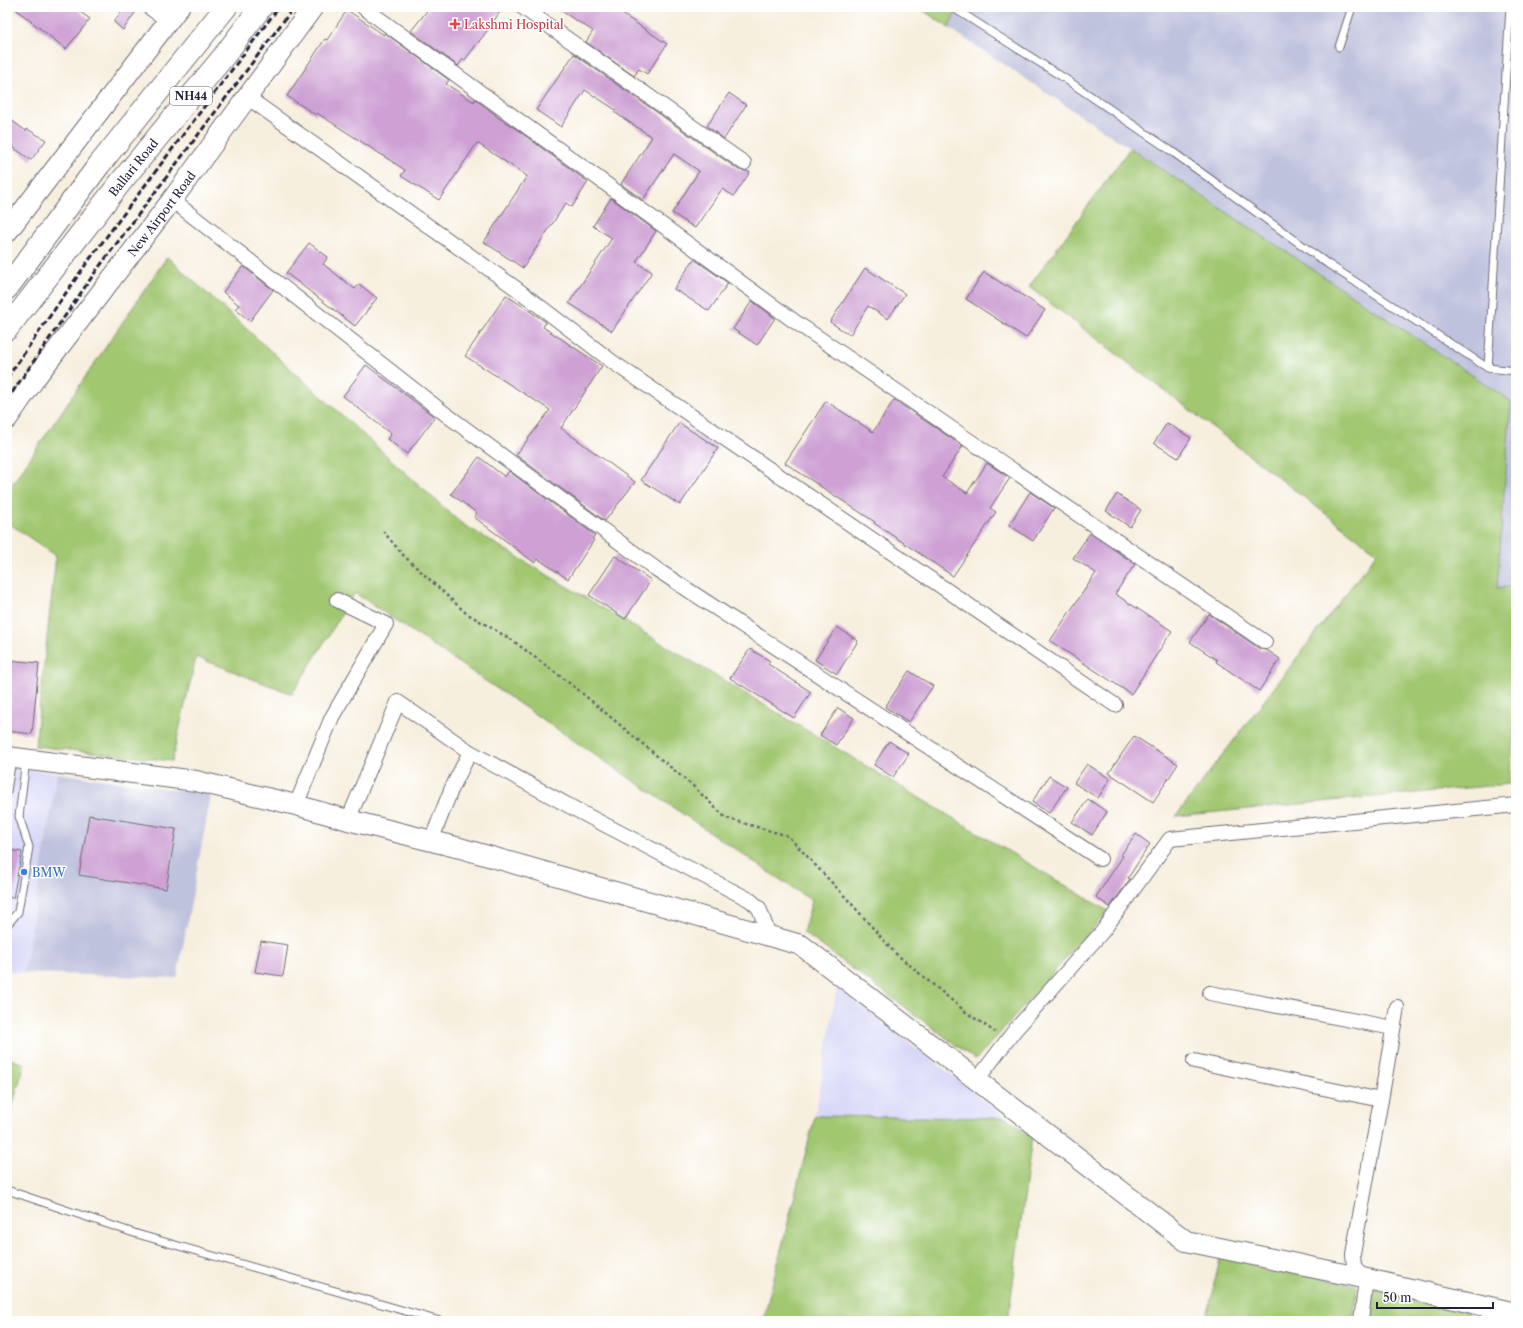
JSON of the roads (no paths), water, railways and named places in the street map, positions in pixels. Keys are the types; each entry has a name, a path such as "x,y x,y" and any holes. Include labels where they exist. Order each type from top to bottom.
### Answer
{"highway":[{"name":"NH44","path":"7,288 100,165 226,7"},
{"name":"Ballari Road","path":"7,329 120,183 224,56 261,7"}],"street":[{"path":"7,232 173,14 149,7"},
{"name":"New Airport Road","path":"7,419 36,377 172,200 313,7"},
{"path":"363,7 794,321 1265,642"},
{"path":"522,7 744,163"},
{"path":"247,97 517,288 614,363 1115,706"},
{"path":"172,200 444,413 656,569 1100,859"},
{"path":"296,805 332,716 386,624 337,600"},
{"path":"348,820 398,702 470,752 586,816 750,900 760,908 768,935"},
{"path":"431,841 451,790 470,752"},
{"path":"15,758 196,781 296,805 431,841 801,944 1186,1241 1363,1278 1516,1313"},
{"path":"977,1080 1007,1041 1102,932 1170,839 1516,805"},
{"path":"1210,993 1393,1028"},
{"path":"1361,1321 1365,1287 1363,1278 1354,1267 1353,1254 1396,1007"},
{"path":"1194,1061 1381,1100"}],"lane":[{"path":"952,7 1064,78 1170,150 1328,264 1488,368 1516,371"},
{"path":"1339,47 1352,7"},
{"path":"1488,368 1510,7"},
{"path":"7,791 15,758"},
{"path":"7,925 18,912 29,847 19,816 15,758"},
{"path":"7,1190 137,1234 440,1321"}],"railway":[{"path":"7,378 86,264 279,7"},
{"path":"7,400 96,271 294,7"}],"place":[{"name":"Lakshmi Hospital","path":"455,24"},
{"name":"BMW","path":"24,872"}]}
